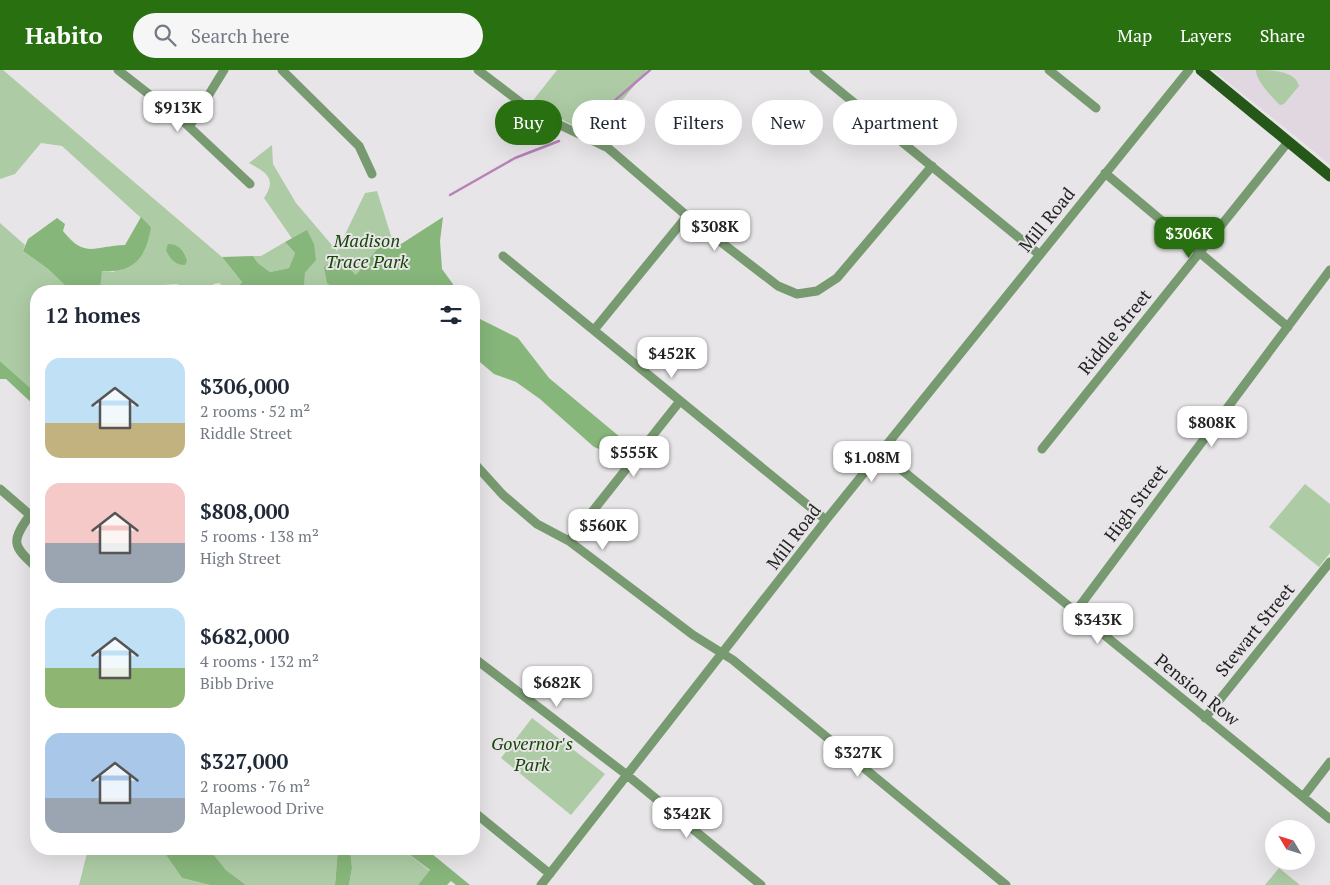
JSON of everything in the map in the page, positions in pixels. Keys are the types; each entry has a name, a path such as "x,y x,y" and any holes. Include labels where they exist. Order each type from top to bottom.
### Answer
{"main road":[{"path":"1200,70 1330,176"}],"street":[{"path":"118,70 189,126 250,184"},
{"path":"189,126 224,70"},
{"path":"282,70 359,146 372,174"},
{"path":"478,70 533,112 608,148 687,216 778,286 797,294 817,291 837,278 932,166"},
{"path":"814,70 1040,255"},
{"path":"1049,70 1096,108"},
{"name":"Mill Road","path":"541,885 826,520 1189,70"},
{"name":"Riddle Street","path":"1042,450 1288,142"},
{"path":"1105,173 1288,327"},
{"path":"594,330 687,216"},
{"path":"503,256 826,520"},
{"name":"High Street","path":"1076,611 1330,270"},
{"path":"570,541 680,401"},
{"name":"Pension Row","path":"881,454 1330,819"},
{"path":"480,470 503,495 537,524 570,541 693,635 723,654 1006,885"},
{"path":"0,489 30,515"},
{"path":"30,521 19,530 16,540 17,548 30,561"},
{"name":"Stewart Street","path":"1206,718 1330,562"},
{"path":"480,663 627,775 761,885"},
{"path":"1303,797 1330,762"},
{"path":"480,817 550,874"}],"shaded area":[{"path":"1213,70 1330,70 1330,165 1315,152"}],"green space":[{"path":"0,70 3,70 222,257 242,282 240,285 221,285 220,283 213,285 100,285 102,271 114,272 151,227 62,146 41,143 15,174 0,179"},
{"path":"557,70 647,70 622,100 572,100 572,125 562,120 562,100 533,100"},
{"path":"1256,70 1288,74 1297,81 1299,86 1284,104 1280,105 1261,83"},
{"name":"Madison Trace Park","path":"272,145 273,164 296,203 337,251 365,193 377,191 398,258 373,285 304,285 305,273 311,266 264,198 270,185 268,176 249,163"},
{"path":"141,217 151,227 142,255 131,266 113,271 102,271 100,285 65,285 48,269 23,251 28,239 57,218 65,224 63,231 71,240 84,248 91,249 125,245"},
{"path":"443,217 440,241 442,269 454,285 330,285 327,283 324,267 337,258 356,275 379,247 401,244"},
{"path":"0,223 25,245 23,251 48,269 65,285 30,285 30,388 0,361"},
{"path":"307,230 314,244 316,260 305,273 304,285 240,285 242,282 222,257 253,256 258,263 270,272 289,268 295,253 285,242"},
{"path":"285,242 295,253 289,268 270,272 258,263 253,256 261,256"},
{"path":"168,244 175,245 183,251 187,261 185,265 178,264 171,258 166,250"},
{"path":"480,319 518,338 549,378 632,447 623,458 594,447 540,399 516,382 494,374 480,362"},
{"path":"0,361 30,388 30,401 6,379 0,379"},
{"path":"1305,484 1330,504 1330,553 1319,567 1269,527"},
{"name":"Governor's Park","path":"532,718 605,774 571,815 501,758"},
{"path":"86,855 166,855 182,878 210,885 79,885"},
{"path":"166,855 214,855 226,870 246,885 210,885 182,878"},
{"path":"214,855 338,855 335,885 246,885 226,870"},
{"path":"338,855 351,855 352,868 349,885 335,885"},
{"path":"351,855 410,855 430,871 418,885 349,885 352,868"},
{"path":"410,855 433,855 470,885 456,885 451,881 447,885 418,885 430,870"},
{"path":"1277,870 1281,870 1300,885 1265,885"}],"waterway":[{"path":"615,100 650,70"},
{"path":"450,195 515,158 549,145"}]}
